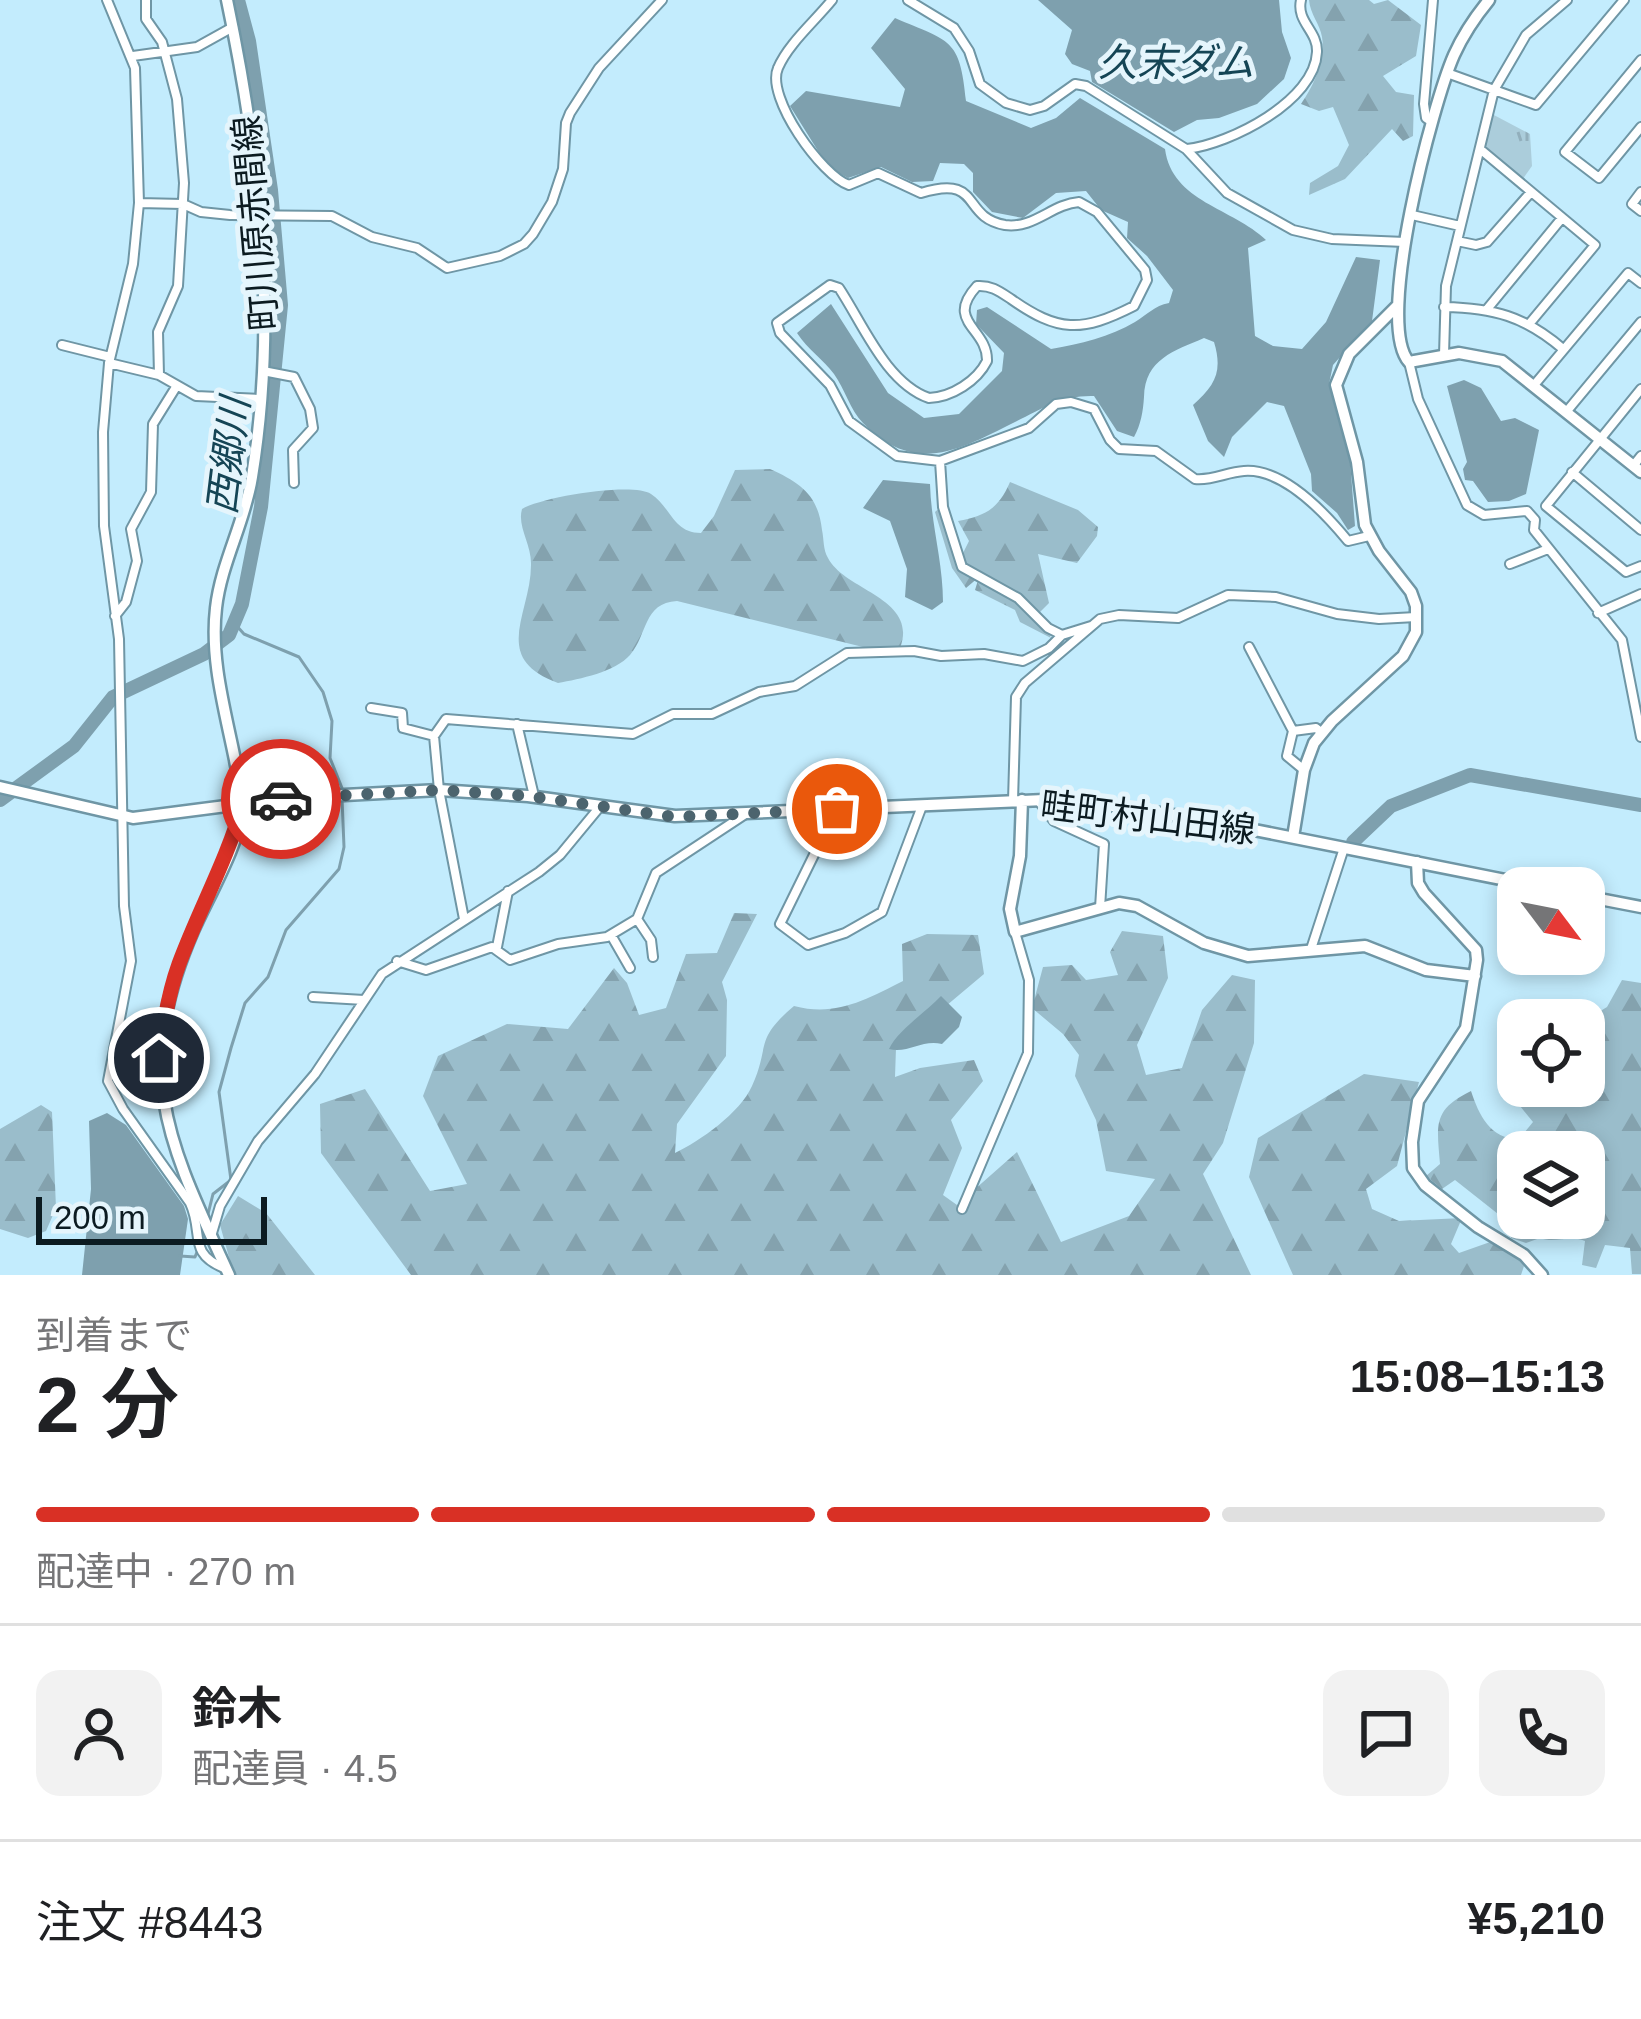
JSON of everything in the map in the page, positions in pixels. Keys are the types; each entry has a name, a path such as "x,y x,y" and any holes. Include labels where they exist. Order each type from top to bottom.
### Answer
{"main road":[{"name":"町川原赤間線","path":"227,0 265,215 263,371 249,491 220,587 214,632 215,660 243,804 228,851 178,965 159,1058 168,1129 228,1272"},
{"path":"1490,0 1467,31 1447,73 1433,123 1405,242 1397,306 1402,354 1409,362 1444,355 1491,357 1535,384 1638,465"},
{"path":"1293,837 1304,770 1321,732 1403,656 1413,641 1417,616 1411,592 1369,536 1357,462 1336,385 1349,354 1397,306"},
{"path":"2,787 122,818"},
{"name":"畦町村山田線","path":"122,818 288,798 439,790 535,797 675,817 1038,800 1140,808 1497,878"},
{"path":"1018,801 1020,856 1010,908 1015,932 1119,903 1137,906 1204,943 1248,956 1365,946 1426,970 1475,976"},
{"path":"1417,862 1418,884 1476,950 1466,1028 1418,1100 1413,1168 1426,1185 1478,1227 1524,1255 1542,1275"},
{"path":"1605,900 1641,907"}],"street":[{"path":"106,0 133,56 139,203 133,264 109,360 103,432 104,526 115,616 124,906 131,961 108,1081 190,1203 196,1242 205,1259 228,1272"},
{"path":"146,0 146,19 166,50 181,115 184,204 178,286 158,332 159,375"},
{"path":"139,203 184,204 202,212 332,216 372,237 417,248 447,268 500,256 524,244 552,202 563,169 570,113 599,68 662,0"},
{"path":"832,0 782,62 775,80 783,107 830,175 849,185 878,173 921,193 947,185 984,215 1006,225 1028,224 1058,207 1079,202 1097,212 1145,270 1147,280 1134,306 1065,327 1039,319 989,286 976,286 967,298 964,315 984,340 987,361 975,378 941,397 929,398 909,388 885,361 838,289 830,285 777,323 830,385 849,421 897,456 940,461 1029,428 1056,404 1086,404 1119,449 1156,452 1195,479 1250,470 1280,481 1306,499 1348,542 1369,536"},
{"path":"1186,149 1264,122 1304,81 1317,51 1314,36 1300,17 1300,0"},
{"path":"1433,0 1424,104 1426,118 1433,123"},
{"path":"1444,355 1444,308 1494,90 1526,35 1567,0"},
{"path":"1447,73 1536,105 1624,0"},
{"path":"905,1 954,28 969,51 980,84 1006,103 1030,110 1044,106 1076,83 1186,149 1227,193 1292,230 1332,239 1405,242"},
{"path":"133,56 197,47 232,27"},
{"path":"1641,60 1565,152 1599,178 1641,127"},
{"path":"1480,149 1595,245 1530,323"},
{"path":"1457,241 1487,242 1531,192"},
{"path":"1641,192 1631,204 1641,212"},
{"path":"1412,215 1460,226"},
{"path":"1488,308 1562,218"},
{"path":"1535,384 1628,273 1641,283"},
{"path":"1444,308 1488,308 1530,323 1563,349"},
{"path":"1568,411 1641,322"},
{"path":"62,345 159,375 206,398 260,399"},
{"path":"1409,362 1418,399 1467,505 1484,515 1527,511 1535,520"},
{"path":"263,371 294,377 313,419 313,428 293,450 294,483"},
{"path":"115,616 126,602 137,561 130,535 151,492 153,424 176,387"},
{"path":"1641,388 1535,520 1534,530 1622,640 1637,691 1641,737"},
{"path":"940,461 943,507 962,567 1010,592 1048,628 1062,634"},
{"path":"1572,472 1641,530"},
{"path":"1546,506 1626,572 1641,566"},
{"path":"1510,564 1548,549"},
{"path":"1598,613 1641,594"},
{"path":"464,919 439,790 434,736 446,719 633,734 673,714 723,711 759,692 795,686 847,653 984,654 1023,661 1049,648 1062,634 1110,616 1178,618 1228,595 1276,597 1337,614 1378,619 1417,616"},
{"path":"1018,801 1016,697 1025,683 1091,626"},
{"path":"1249,646 1293,731 1287,756 1304,770"},
{"path":"371,708 402,713 403,728 434,736"},
{"path":"517,724 535,797"},
{"path":"1293,731 1316,728 1321,732"},
{"path":"1038,800 1054,821 1104,844 1100,908"},
{"path":"837,809 780,924 808,945 845,933 882,912 922,806"},
{"path":"211,1236 220,1206 258,1141 315,1074 364,1000 397,961 560,855 598,809"},
{"path":"497,947 510,960 558,944 611,935 637,920 656,873 744,815"},
{"path":"1311,949 1344,847"},
{"path":"497,947 508,891"},
{"path":"637,920 651,940 653,957"},
{"path":"962,1209 1028,1053 1030,980 1015,932"},
{"path":"611,935 630,968"},
{"path":"397,961 426,970 497,947"},
{"path":"313,997 364,1000"}],"green space":[{"path":"1309,0 1369,0 1374,4 1388,0 1421,25 1416,56 1383,76 1396,92 1414,95 1413,136 1403,141 1392,129 1345,179 1309,195 1310,183 1338,166 1349,145 1333,107 1319,111 1301,104 1314,81 1323,46"},
{"path":"1492,114 1530,134 1532,166 1522,180 1485,149"},
{"path":"770,469 799,485 812,499 826,555 837,569 899,617 900,648 875,650 677,601 658,607 630,655 606,670 558,683 525,661 519,632 531,563 522,509 587,492 641,491 658,499 684,529 701,533 735,470"},
{"path":"1010,482 1078,510 1098,527 1097,536 1077,563 1038,554 1049,603 1039,613 1051,638 1020,622 1015,610 975,590 979,577 966,588 952,568 935,512 943,505 962,555 969,541 958,521 990,509"},
{"path":"734,913 757,914 722,982 727,1000 726,1056 677,1124 675,1153 707,1134 738,1106 752,1086 773,1027 794,1006 837,1008 903,981 902,944 927,934 978,935 984,974 896,1048 895,1077 974,1060 983,1081 951,1120 962,1148 943,1195 957,1205 1017,1152 1061,1242 1129,1216 1155,1179 1106,1171 1096,1120 1075,1076 1079,1055 1032,1008 1043,967 1072,965 1086,980 1118,975 1110,952 1122,931 1163,936 1168,978 1137,1045 1146,1075 1182,1068 1202,1010 1232,975 1255,980 1254,1043 1223,1143 1203,1174 1251,1275 411,1275 321,1153 320,1104 365,1089 430,1191 467,1184 423,1096 438,1056 507,1024 568,1029 614,968 627,983 639,1015 666,1008 686,954 717,953"},
{"path":"1622,980 1641,983 1641,1274 1632,1274 1630,1248 1605,1245 1596,1268 1582,1265 1585,1241 1577,1239 1605,1239 1605,1131 1526,1131 1533,1122 1521,1107 1605,1107 1605,1008"},
{"path":"1364,1074 1419,1082 1397,1166 1366,1189 1372,1209 1399,1221 1462,1218 1451,1244 1459,1253 1493,1241 1515,1252 1524,1266 1521,1275 1293,1275 1249,1177 1258,1138"},
{"path":"1471,1091 1497,1133 1497,1213 1455,1180 1442,1189 1426,1176 1440,1164 1443,1112 1458,1098"},
{"path":"41,1105 52,1112 56,1208 46,1231 28,1238 0,1229 0,1129"},
{"path":"238,1196 266,1213 315,1275 234,1275 220,1225"}],"water":[{"name":"久末ダム","path":"1038,0 1279,0 1291,58 1284,79 1257,104 1219,118 1197,120 1174,132 1092,82 1090,71 1072,64 1065,54 1072,30"},
{"path":"895,18 949,44 960,64 966,101 1031,128 1056,118 1080,98 1165,149 1170,167 1191,193 1266,240 1248,248 1255,336 1273,346 1302,349 1326,322 1356,257 1380,260 1372,321 1333,365 1329,384 1350,460 1355,526 1348,530 1312,491 1311,474 1284,406 1267,402 1232,437 1224,457 1208,441 1193,405 1212,384 1217,370 1214,342 1204,338 1156,365 1146,384 1134,437 1117,431 1094,396 1053,403 975,441 937,453 901,449 863,423 834,374 797,333 831,304 888,393 924,418 959,414 1002,371 1004,353 976,324 977,310 987,307 1051,349 1125,327 1169,303 1173,290 1127,238 1128,222 1101,210 1086,191 1056,193 1023,218 992,212 973,192 973,173 964,164 940,163 933,181 912,182 881,167 848,178 828,167 790,106 806,91 900,107 905,89 871,48"},
{"path":"1464,380 1481,388 1501,421 1515,418 1539,430 1526,494 1488,502 1473,481 1465,480 1467,462 1447,386"},
{"path":"883,480 930,484 943,602 932,610 905,597 907,569 890,521 863,508"},
{"path":"941,996 962,1017 959,1027 942,1044 889,1049 905,1029"},
{"path":"107,1113 126,1125 184,1206 188,1219 180,1275 82,1275 91,1189 89,1121"}],"waterway":[{"name":"西郷川","path":"0,800 74,746 113,697 204,654 229,635 242,604 261,507 281,305 271,190 249,41 238,0"},
{"path":"235,624 244,634 299,657 323,692 332,721 330,758 342,788"},
{"path":"1353,842 1391,806 1470,775 1641,805"},
{"path":"208,1214 213,1194 231,1180 219,1092 245,1003 268,977 286,930 339,869 344,847 342,798"},
{"path":"180,1256 195,1257 197,1252"}],"way so far":[{"path":"281,799 439,790 528,796 675,817 837,809"}],"route":[{"path":"159,1058 178,965 228,851 243,804 281,799"}]}
